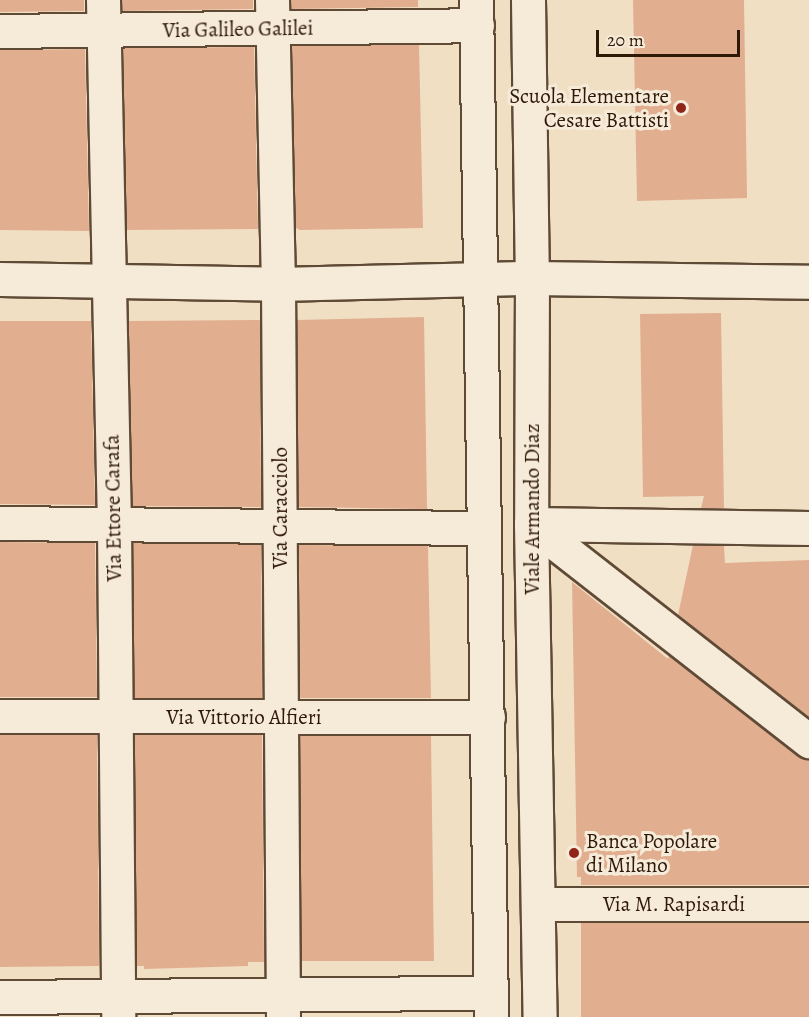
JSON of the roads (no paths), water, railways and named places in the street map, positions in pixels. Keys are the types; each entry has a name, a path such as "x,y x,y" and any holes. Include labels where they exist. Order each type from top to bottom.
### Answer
{"street":[{"name":"Viale Armando Diaz","path":"528,0 532,278 531,524 540,1017"},
{"path":"0,997 118,1007 491,1005 482,280 476,13"},
{"name":"Via Galileo Galilei","path":"0,31 103,15 476,13"},
{"name":"Via Ettore Carafa","path":"103,15 114,525 118,1007"},
{"name":"Via Caracciolo","path":"273,15 279,284 283,1006"},
{"path":"0,279 279,284 532,278 809,282"},
{"path":"0,523 484,528"},
{"path":"531,524 809,528"},
{"path":"531,524 809,741"},
{"name":"Via Vittorio Alfieri","path":"0,716 488,717"},
{"name":"Via M. Rapisardi","path":"539,904 809,904"}],"place":[{"name":"Scuola Elementare Cesare Battisti","path":"681,108"},
{"name":"Banca Popolare di Milano","path":"574,853"}]}
